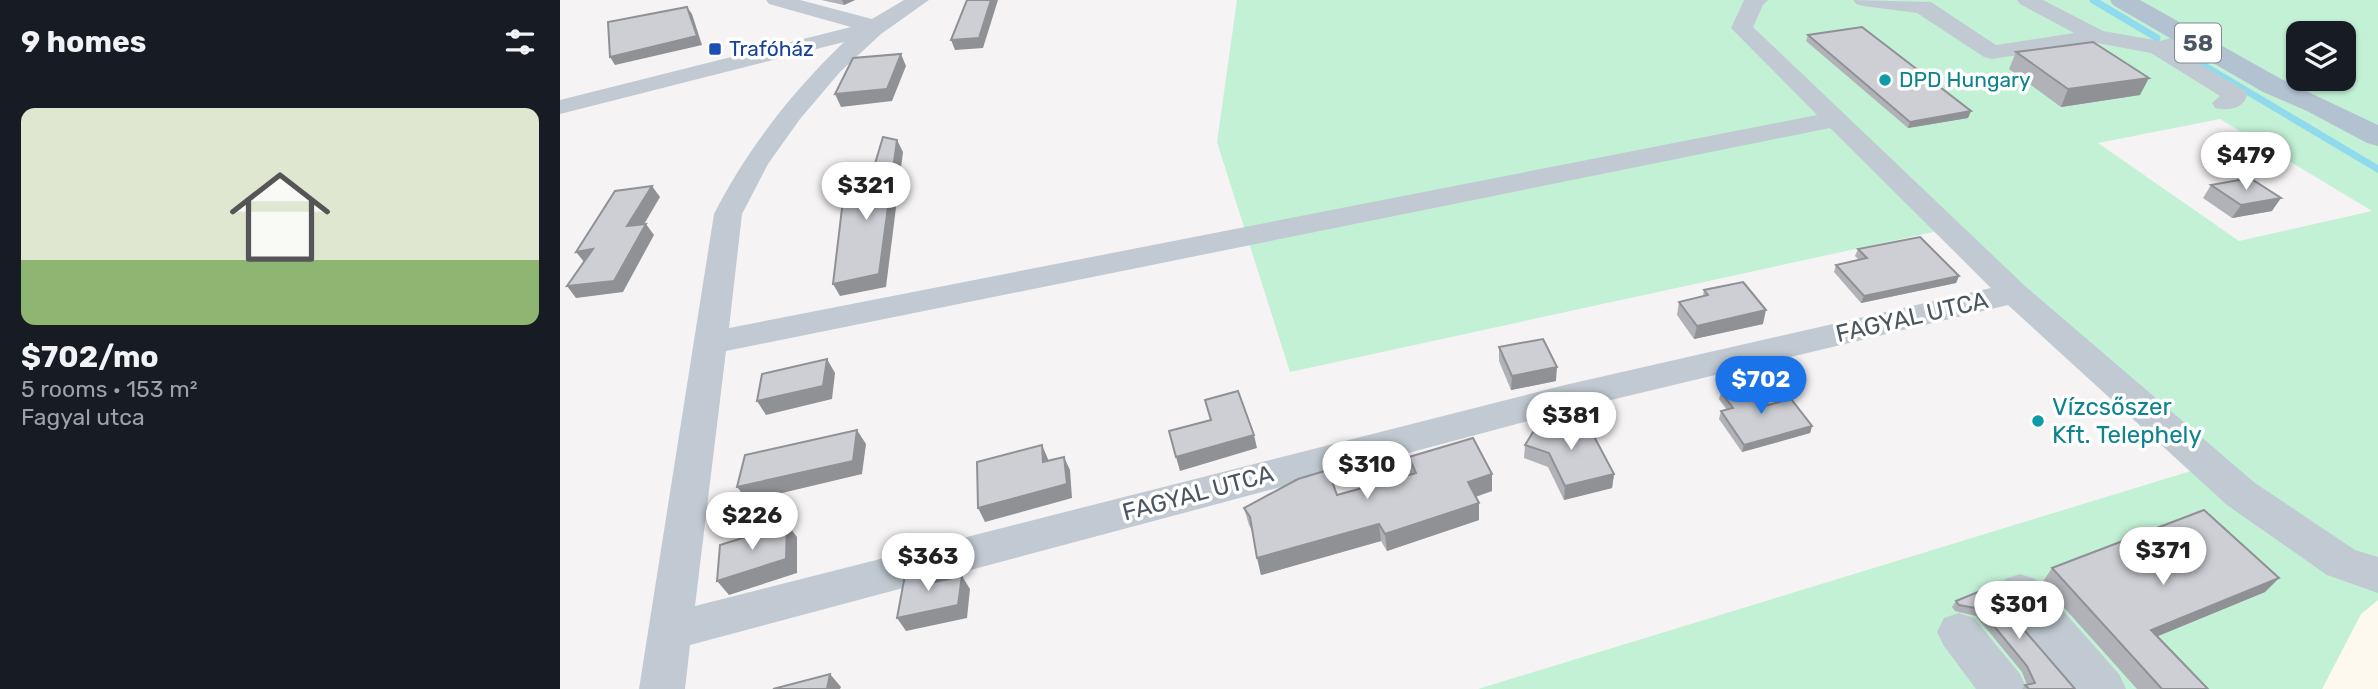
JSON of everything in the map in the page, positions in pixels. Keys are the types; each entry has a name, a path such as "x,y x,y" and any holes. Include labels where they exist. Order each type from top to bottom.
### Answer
{"main road":[{"name":"58","path":"2122,0 2273,86 2305,110 2378,156"},
{"name":"58","path":"2273,86 2317,104 2378,137"}],"street":[{"path":"776,0 875,27"},
{"path":"662,689 728,214 737,193 762,154 844,54 875,27 919,0"},
{"path":"1758,0 1754,1 1742,28 2014,293"},
{"path":"1863,0 1923,7 1956,0"},
{"path":"2028,0 2098,36 2160,48 2194,41"},
{"path":"1923,7 1992,52 2098,36"},
{"path":"560,107 875,27"},
{"path":"2160,48 2235,95 2234,100 2224,103"},
{"path":"709,343 1835,119"},
{"name":"FAGYAL UTCA","path":"668,632 1551,401 2014,293 2241,494 2342,564 2378,575"},
{"path":"2020,593 2103,689"},
{"path":"1959,632 2004,689"}],"shaded area":[{"path":"2378,600 2378,689 2322,689 2361,614"}],"green space":[{"path":"1237,0 2378,0 2378,600 2361,614 2322,689 1478,689 2191,471 1938,231 1290,372 1217,142","holes":["2220,119 2372,211 2239,241 2098,143"]}],"building":[{"path":"967,0 991,0 979,38 951,40"},
{"path":"687,7 697,36 610,57 608,22"},
{"name":"DPD Hungary","path":"1862,27 1971,111 1910,122 1808,35"},
{"path":"2093,42 2149,78 2068,89 2016,52"},
{"path":"901,54 887,89 835,94 853,58"},
{"path":"883,137 897,140 879,274 833,284 843,200 865,197"},
{"path":"2250,178 2281,198 2241,205 2211,185"},
{"path":"652,186 627,226 646,224 614,281 567,286 593,249 576,252 615,191"},
{"path":"1920,237 1959,276 1864,296 1836,265 1867,258 1858,249"},
{"path":"1743,282 1766,310 1697,326 1679,302 1708,295 1704,290"},
{"path":"1543,339 1557,367 1512,376 1499,347"},
{"path":"827,359 823,386 757,401 762,374"},
{"path":"1748,385 1764,406 1791,399 1812,426 1744,445 1721,411 1733,408 1721,392"},
{"path":"1238,391 1254,435 1176,457 1169,431 1211,420 1205,400"},
{"path":"1542,418 1575,430 1589,427 1614,474 1565,486 1549,453 1525,445"},
{"path":"857,430 853,461 737,487 745,455"},
{"path":"1473,438 1492,474 1468,482 1479,503 1385,534 1379,524 1257,558 1250,517 1244,508 1298,479 1328,470 1337,495 1416,473 1409,457"},
{"path":"1042,445 1043,462 1064,457 1067,484 978,508 977,462"},
{"path":"2204,510 2279,578 2151,630 2208,689 2162,689 2052,568"},
{"path":"787,524 786,559 717,581 720,545"},
{"path":"937,566 935,582 962,576 958,605 897,618 905,575"},
{"path":"1988,588 2075,689 2029,689 2025,685 2035,683 2027,666 1980,609 1959,605 1956,601"},
{"path":"830,674 827,689 773,689"}],"waterway":[{"path":"2093,0 2157,38"},
{"path":"2181,52 2378,169"}],"place":[{"name":"Trafóház","path":"715,49"},
{"name":"DPD Hungary","path":"1885,80"},
{"name":"Vízcsőszer Kft. Telephely","path":"2038,421"}]}
